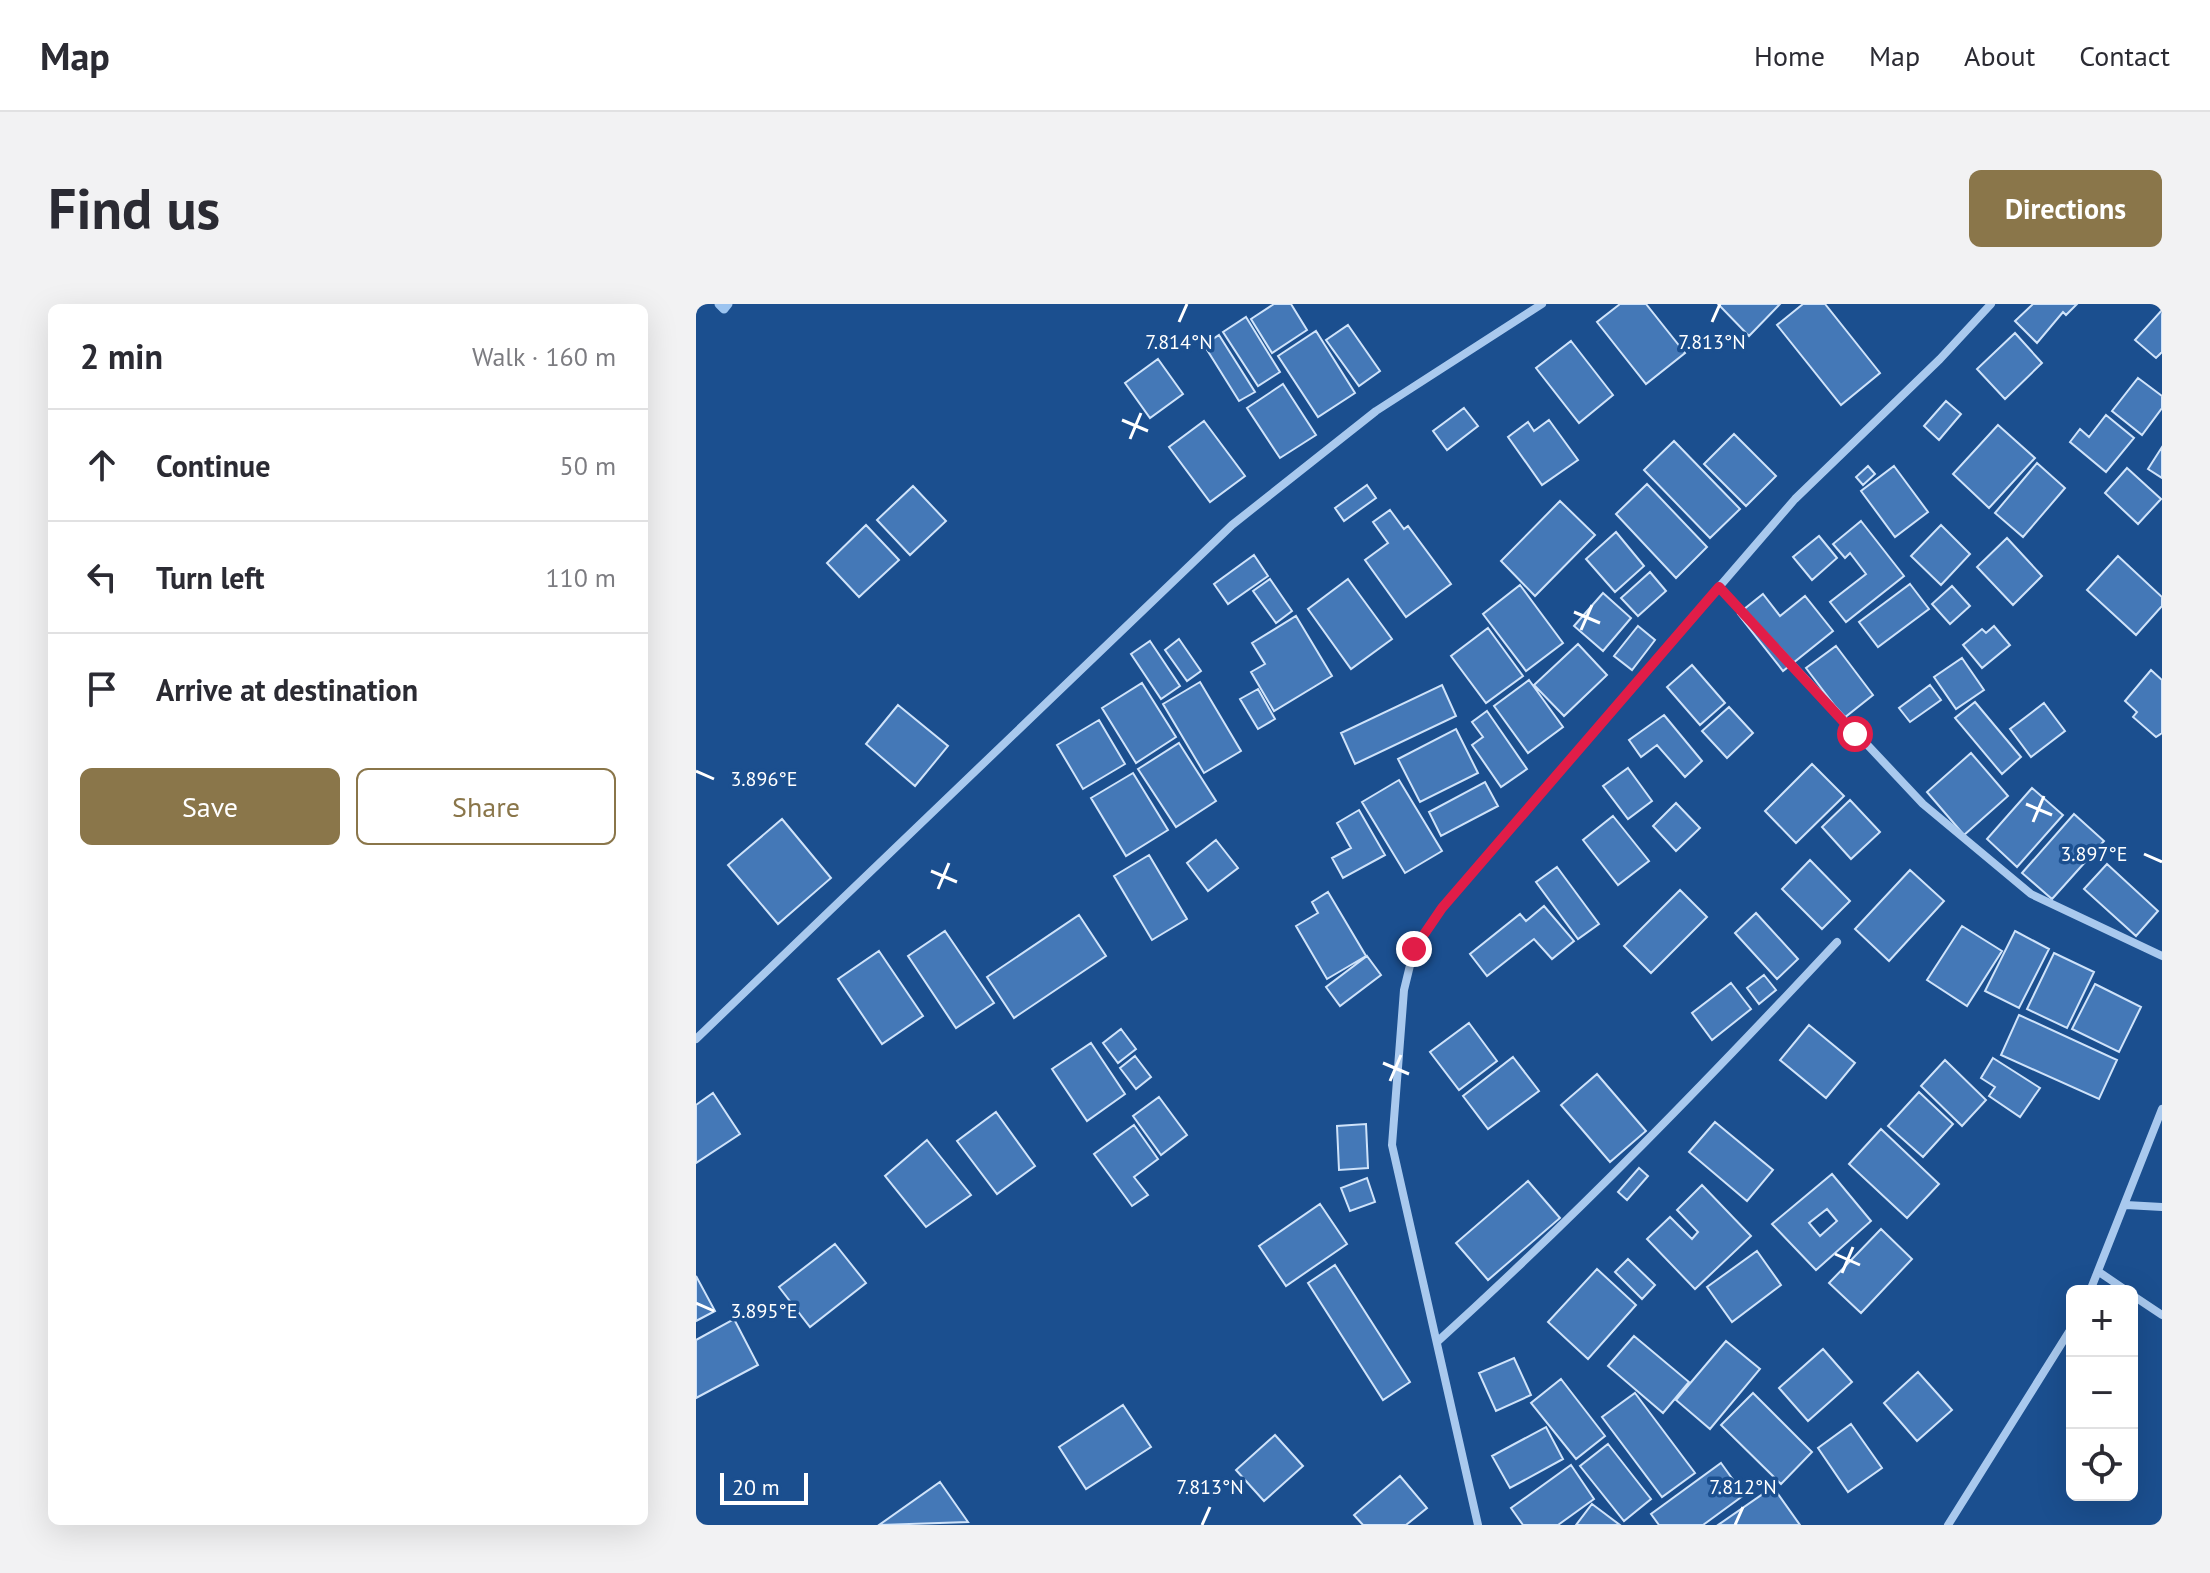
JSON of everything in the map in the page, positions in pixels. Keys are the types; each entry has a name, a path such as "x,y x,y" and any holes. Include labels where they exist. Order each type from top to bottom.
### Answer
{"street":[{"path":"696,1039 1232,525 1376,411 1542,304"},
{"path":"1478,1525 1392,1145 1404,990 1414,949 1442,908 1795,499 1940,359 1991,304"},
{"path":"1719,587 1923,804 2031,894 2162,956"},
{"path":"1437,1342 1543,1246 1660,1130 1837,942"},
{"path":"2093,1285 2162,1109"},
{"path":"2126,1205 2162,1207"},
{"path":"2099,1272 2118,1285"},
{"path":"2138,1299 2162,1315"},
{"path":"1948,1525 2066,1337"}],"building":[{"path":"1274,304 1291,304 1307,330 1272,353 1251,319"},
{"path":"1620,304 1646,304 1685,353 1646,384 1597,322"},
{"path":"1718,304 1780,304 1749,336"},
{"path":"1803,304 1825,304 1880,373 1841,405 1777,325"},
{"path":"2033,304 2077,304 2066,315 2063,312 2037,343 2015,321"},
{"path":"2162,310 2162,352 2156,358 2135,340"},
{"path":"1246,317 1280,372 1258,386 1223,332"},
{"path":"1348,325 1380,371 1359,386 1326,340"},
{"path":"1316,331 1355,393 1318,417 1278,356"},
{"path":"2015,333 2042,363 2005,399 1977,369"},
{"path":"1219,335 1255,392 1239,401 1204,345"},
{"path":"1571,341 1613,395 1579,423 1536,368"},
{"path":"1158,359 1183,394 1150,418 1125,383"},
{"path":"2138,378 2162,396 2162,408 2142,435 2112,411"},
{"path":"1283,384 1316,435 1280,458 1247,408"},
{"path":"1946,401 1961,414 1939,440 1924,426"},
{"path":"1464,408 1478,426 1447,450 1433,431"},
{"path":"2106,415 2134,438 2106,472 2070,442 2080,429 2089,437"},
{"path":"1549,420 1578,460 1542,485 1508,437 1528,422 1534,431"},
{"path":"1204,421 1245,476 1210,502 1169,447"},
{"path":"1998,425 2035,458 1989,508 1953,474"},
{"path":"1734,434 1776,476 1746,506 1704,464"},
{"path":"1674,441 1740,509 1710,538 1644,470"},
{"path":"2162,447 2162,478 2148,469"},
{"path":"2037,463 2065,488 2023,537 1995,513"},
{"path":"1868,466 1875,474 1863,485 1856,477"},
{"path":"1894,466 1928,512 1895,537 1861,491"},
{"path":"2127,468 2161,499 2138,524 2105,493"},
{"path":"1647,484 1707,547 1676,578 1616,514"},
{"path":"1367,485 1376,498 1344,521 1335,508"},
{"path":"913,486 946,521 910,555 877,520"},
{"path":"1560,501 1595,535 1535,596 1501,561"},
{"path":"1390,510 1404,529 1408,526 1451,584 1406,617 1365,560 1388,543 1373,522"},
{"path":"1861,521 1904,576 1846,622 1830,602 1866,574 1850,553 1845,558 1833,544"},
{"path":"866,525 899,560 859,597 827,563"},
{"path":"1941,525 1970,554 1941,585 1911,556"},
{"path":"1616,532 1644,566 1615,592 1586,559"},
{"path":"1819,536 1837,558 1812,580 1793,557"},
{"path":"2007,538 2042,576 2013,605 1977,567"},
{"path":"1254,555 1268,576 1228,604 1214,584"},
{"path":"2118,556 2162,597 2162,606 2136,635 2087,590"},
{"path":"1650,572 1666,591 1638,616 1621,598"},
{"path":"1270,579 1292,611 1276,623 1253,591"},
{"path":"1348,579 1392,639 1351,669 1308,609"},
{"path":"1910,584 1929,609 1878,647 1859,622"},
{"path":"1520,585 1563,643 1526,671 1483,614"},
{"path":"1952,586 1970,606 1950,624 1932,604"},
{"path":"1603,593 1631,618 1603,651 1574,626"},
{"path":"1763,594 1780,616 1805,596 1833,631 1783,671 1738,614"},
{"path":"1296,616 1332,676 1274,711 1251,672 1265,664 1252,643"},
{"path":"1638,626 1655,640 1632,670 1614,656"},
{"path":"1994,626 2010,645 1982,668 1963,645 1982,629 1986,633"},
{"path":"1488,628 1523,676 1486,703 1451,656"},
{"path":"1179,639 1201,671 1187,681 1165,650"},
{"path":"1150,641 1180,686 1161,699 1131,654"},
{"path":"1578,644 1607,675 1564,716 1534,685"},
{"path":"1836,646 1873,695 1844,718 1806,668"},
{"path":"1962,658 1984,690 1956,709 1934,677"},
{"path":"1692,665 1725,703 1700,725 1667,687"},
{"path":"2151,670 2162,680 2162,733 2156,737 2133,717 2137,712 2125,701"},
{"path":"1529,680 1563,727 1528,753 1494,706"},
{"path":"1200,682 1241,751 1204,773 1163,704"},
{"path":"1142,683 1176,737 1136,763 1102,708"},
{"path":"1442,685 1456,716 1355,764 1341,733"},
{"path":"1930,685 1941,700 1910,722 1899,708"},
{"path":"1258,689 1275,719 1258,729 1240,699"},
{"path":"1975,702 2021,757 2002,774 1955,718"},
{"path":"2044,703 2065,731 2031,757 2010,729"},
{"path":"898,705 948,746 915,786 866,744"},
{"path":"1729,707 1753,733 1727,758 1702,731"},
{"path":"1487,711 1527,769 1501,787 1472,745 1483,737 1472,722"},
{"path":"1664,715 1702,761 1685,777 1657,745 1641,757 1629,740"},
{"path":"1099,720 1125,764 1083,789 1057,745"},
{"path":"1456,729 1478,773 1420,802 1398,759"},
{"path":"1179,743 1216,801 1176,827 1138,769"},
{"path":"1971,753 2008,796 1964,835 1927,792"},
{"path":"1812,764 1844,796 1796,843 1765,811"},
{"path":"1628,768 1652,801 1628,819 1603,786"},
{"path":"1133,773 1168,830 1126,856 1091,798"},
{"path":"1399,780 1442,851 1405,873 1362,802"},
{"path":"1485,782 1498,806 1441,836 1429,812"},
{"path":"2032,788 2063,815 2017,867 1987,839"},
{"path":"1850,800 1880,832 1851,859 1822,827"},
{"path":"1676,803 1700,828 1676,851 1653,826"},
{"path":"1359,810 1385,855 1343,878 1332,858 1351,848 1337,823"},
{"path":"2074,814 2104,841 2052,899 2022,873"},
{"path":"1613,816 1649,861 1618,885 1583,840"},
{"path":"782,819 831,878 778,924 728,865"},
{"path":"1216,840 1238,868 1208,891 1187,863"},
{"path":"1149,855 1187,919 1152,940 1114,876"},
{"path":"1810,860 1850,901 1822,929 1782,889"},
{"path":"2107,864 2158,911 2136,936 2084,889"},
{"path":"1557,867 1599,924 1578,939 1536,882"},
{"path":"1910,870 1944,901 1889,961 1855,929"},
{"path":"1680,890 1707,917 1651,973 1624,946"},
{"path":"1328,892 1366,956 1327,979 1296,926 1318,913 1312,902"},
{"path":"1544,906 1574,941 1552,959 1534,939 1487,976 1470,954 1520,914 1526,921"},
{"path":"1756,913 1798,959 1777,979 1735,933"},
{"path":"1079,915 1106,956 1014,1018 987,977"},
{"path":"1962,926 2002,951 1967,1006 1927,980"},
{"path":"945,931 994,1003 956,1028 908,956"},
{"path":"2015,931 2049,949 2019,1008 1985,991"},
{"path":"879,951 923,1016 882,1044 838,979"},
{"path":"2054,953 2094,972 2067,1028 2027,1009"},
{"path":"1367,956 1381,975 1340,1006 1326,987"},
{"path":"1764,975 1776,990 1759,1004 1747,988"},
{"path":"1731,983 1751,1009 1712,1040 1692,1013"},
{"path":"2095,984 2141,1007 2119,1052 2072,1029"},
{"path":"2019,1015 2117,1060 2099,1099 2001,1055"},
{"path":"1469,1023 1497,1061 1459,1090 1430,1052"},
{"path":"1809,1025 1855,1063 1826,1098 1780,1060"},
{"path":"1121,1029 1136,1049 1118,1063 1103,1043"},
{"path":"1091,1043 1125,1094 1087,1121 1052,1069"},
{"path":"1135,1056 1151,1077 1136,1089 1120,1068"},
{"path":"1513,1057 1539,1091 1488,1129 1463,1096"},
{"path":"1993,1058 2040,1088 2020,1117 1989,1096 1995,1087 1981,1078"},
{"path":"1945,1060 1986,1100 1962,1126 1921,1086"},
{"path":"1597,1074 1646,1131 1610,1162 1561,1105"},
{"path":"1919,1092 1953,1124 1923,1157 1888,1126"},
{"path":"713,1093 740,1134 696,1163 696,1105"},
{"path":"1159,1097 1187,1135 1161,1155 1133,1116"},
{"path":"996,1112 1035,1166 997,1194 957,1141"},
{"path":"1715,1122 1773,1170 1747,1201 1689,1152"},
{"path":"1366,1124 1368,1168 1339,1170 1337,1126"},
{"path":"1134,1125 1158,1159 1134,1177 1148,1195 1132,1206 1094,1154"},
{"path":"1881,1129 1939,1184 1907,1218 1849,1164"},
{"path":"927,1140 971,1195 926,1227 885,1176"},
{"path":"1639,1168 1648,1176 1627,1200 1618,1192"},
{"path":"1832,1174 1871,1221 1816,1270 1772,1224","holes":["1827,1209 1837,1221 1820,1236 1809,1223"]},
{"path":"1367,1178 1375,1202 1350,1211 1341,1188"},
{"path":"1528,1181 1560,1218 1488,1280 1456,1243"},
{"path":"1702,1185 1751,1236 1695,1289 1647,1239 1670,1217 1692,1239 1698,1232 1677,1210"},
{"path":"1320,1204 1347,1244 1286,1286 1259,1246"},
{"path":"1881,1229 1912,1259 1861,1313 1829,1283"},
{"path":"835,1244 866,1283 810,1327 779,1287"},
{"path":"1757,1251 1781,1285 1732,1322 1707,1287"},
{"path":"1628,1259 1655,1285 1642,1299 1615,1272"},
{"path":"1335,1265 1410,1382 1383,1400 1308,1283"},
{"path":"1597,1269 1636,1305 1588,1359 1548,1322"},
{"path":"696,1276 715,1311 696,1321"},
{"path":"734,1319 758,1365 696,1398 696,1340"},
{"path":"1634,1336 1689,1382 1663,1413 1608,1366"},
{"path":"1726,1341 1760,1369 1710,1429 1676,1400"},
{"path":"1823,1349 1852,1382 1808,1421 1779,1388"},
{"path":"1514,1358 1531,1395 1496,1411 1479,1373"},
{"path":"1918,1372 1952,1410 1917,1441 1884,1403"},
{"path":"1561,1379 1605,1436 1576,1459 1531,1403"},
{"path":"1635,1393 1695,1473 1662,1497 1602,1417"},
{"path":"1753,1393 1812,1452 1781,1484 1721,1425"},
{"path":"1123,1405 1151,1447 1086,1489 1059,1447"},
{"path":"1851,1424 1882,1468 1848,1492 1818,1448"},
{"path":"1546,1427 1563,1459 1510,1488 1492,1456"},
{"path":"1275,1435 1303,1466 1264,1501 1236,1470"},
{"path":"1608,1444 1651,1499 1624,1521 1580,1466"},
{"path":"1721,1463 1744,1495 1703,1525 1659,1525 1651,1514"},
{"path":"1571,1465 1594,1499 1558,1525 1523,1525 1511,1508"},
{"path":"1400,1476 1427,1508 1406,1525 1363,1525 1354,1515"},
{"path":"940,1482 968,1522 879,1525"},
{"path":"1773,1487 1800,1525 1718,1525"},
{"path":"1592,1504 1620,1525 1576,1525"}],"waterway":[{"path":"719,304 724,309 728,304"}],"route":[{"path":"1414,949 1442,908 1719,587 1855,734"}]}
